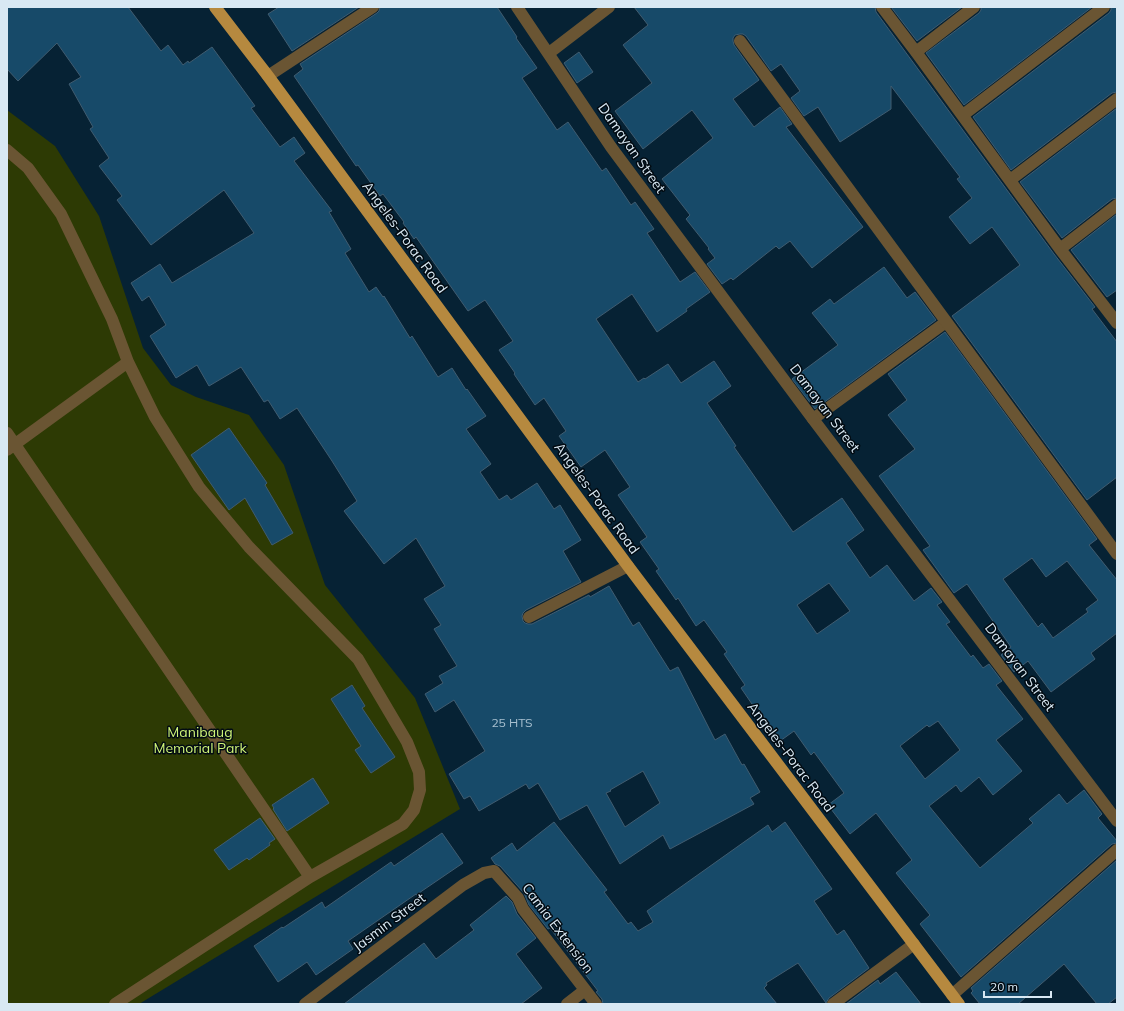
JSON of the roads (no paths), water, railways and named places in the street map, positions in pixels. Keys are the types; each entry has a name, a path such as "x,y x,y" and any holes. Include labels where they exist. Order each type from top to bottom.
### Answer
{"main road":[{"name":"Angeles-Porac Road","path":"215,7 268,76 628,566 955,999"}],"street":[{"path":"268,76 373,7"},
{"name":"Damayan Street","path":"517,7 549,52 611,147 813,419 1117,821"},
{"path":"549,52 609,7"},
{"path":"882,7 1060,248 1113,308 1117,323"},
{"path":"916,52 974,7"},
{"path":"963,115 1104,7"},
{"path":"740,42 1117,554"},
{"path":"1010,180 1117,99"},
{"path":"7,150 28,168 61,214 112,320 128,362 155,417 199,487 249,547 358,659 407,742 419,772 420,790 414,810 404,824 310,877 115,1004"},
{"path":"1060,248 1117,205"},
{"path":"813,419 946,322"},
{"path":"11,447 128,362"},
{"path":"7,433 11,447 310,877"},
{"path":"530,617 628,566"},
{"path":"955,999 1117,850"},
{"name":"Camia Extension","path":"494,871 518,898 523,909 596,1004"},
{"name":"Jasmin Street","path":"305,1004 463,885 484,873 494,871"},
{"path":"832,1004 914,944"},
{"path":"567,1004 585,990"}],"park label":[{"name":"Manibaug Memorial Park","path":"200,740"}]}
